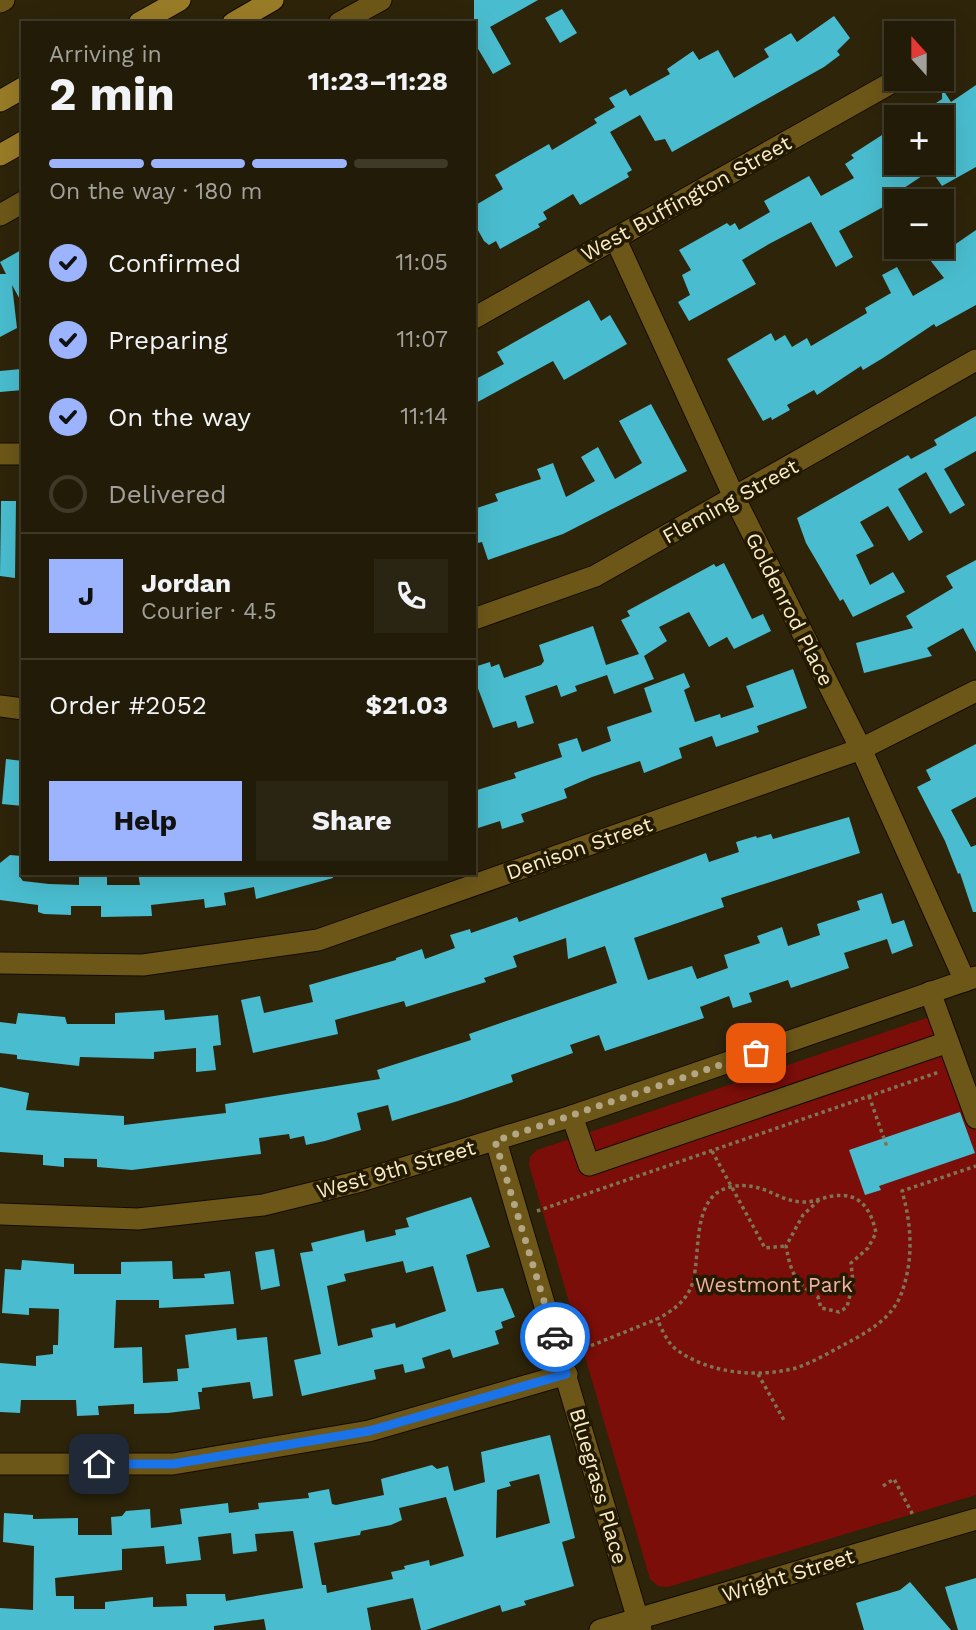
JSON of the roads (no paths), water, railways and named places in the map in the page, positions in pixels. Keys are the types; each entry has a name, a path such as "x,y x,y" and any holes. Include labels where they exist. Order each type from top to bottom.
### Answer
{"main road":[{"path":"143,21 180,0"},
{"path":"236,21 273,0"},
{"path":"0,101 21,89"},
{"path":"0,155 21,143"}],"street":[{"path":"343,21 381,0"},
{"name":"West Buffington Street","path":"476,316 884,87"},
{"path":"0,215 21,203"},
{"name":"Goldenrod Place","path":"615,238 734,499 861,749 970,979"},
{"name":"Fleming Street","path":"476,619 595,576 976,360"},
{"path":"0,454 21,454"},
{"name":"Denison Street","path":"0,963 144,965 318,940 861,749 976,691"},
{"path":"0,706 21,709"},
{"name":"West 9th Street","path":"0,1214 138,1219 263,1205 361,1181 495,1141 970,979"},
{"path":"930,992 976,1118"},
{"path":"572,1116 589,1165 948,1042"},
{"name":"Bluegrass Place","path":"495,1141 574,1369 639,1625"},
{"path":"0,1464 173,1464 369,1431 574,1369"},
{"name":"Wright Street","path":"600,1630 639,1625 976,1519"}],"park label":[{"name":"Westmont Park","path":"774,1284"}]}
